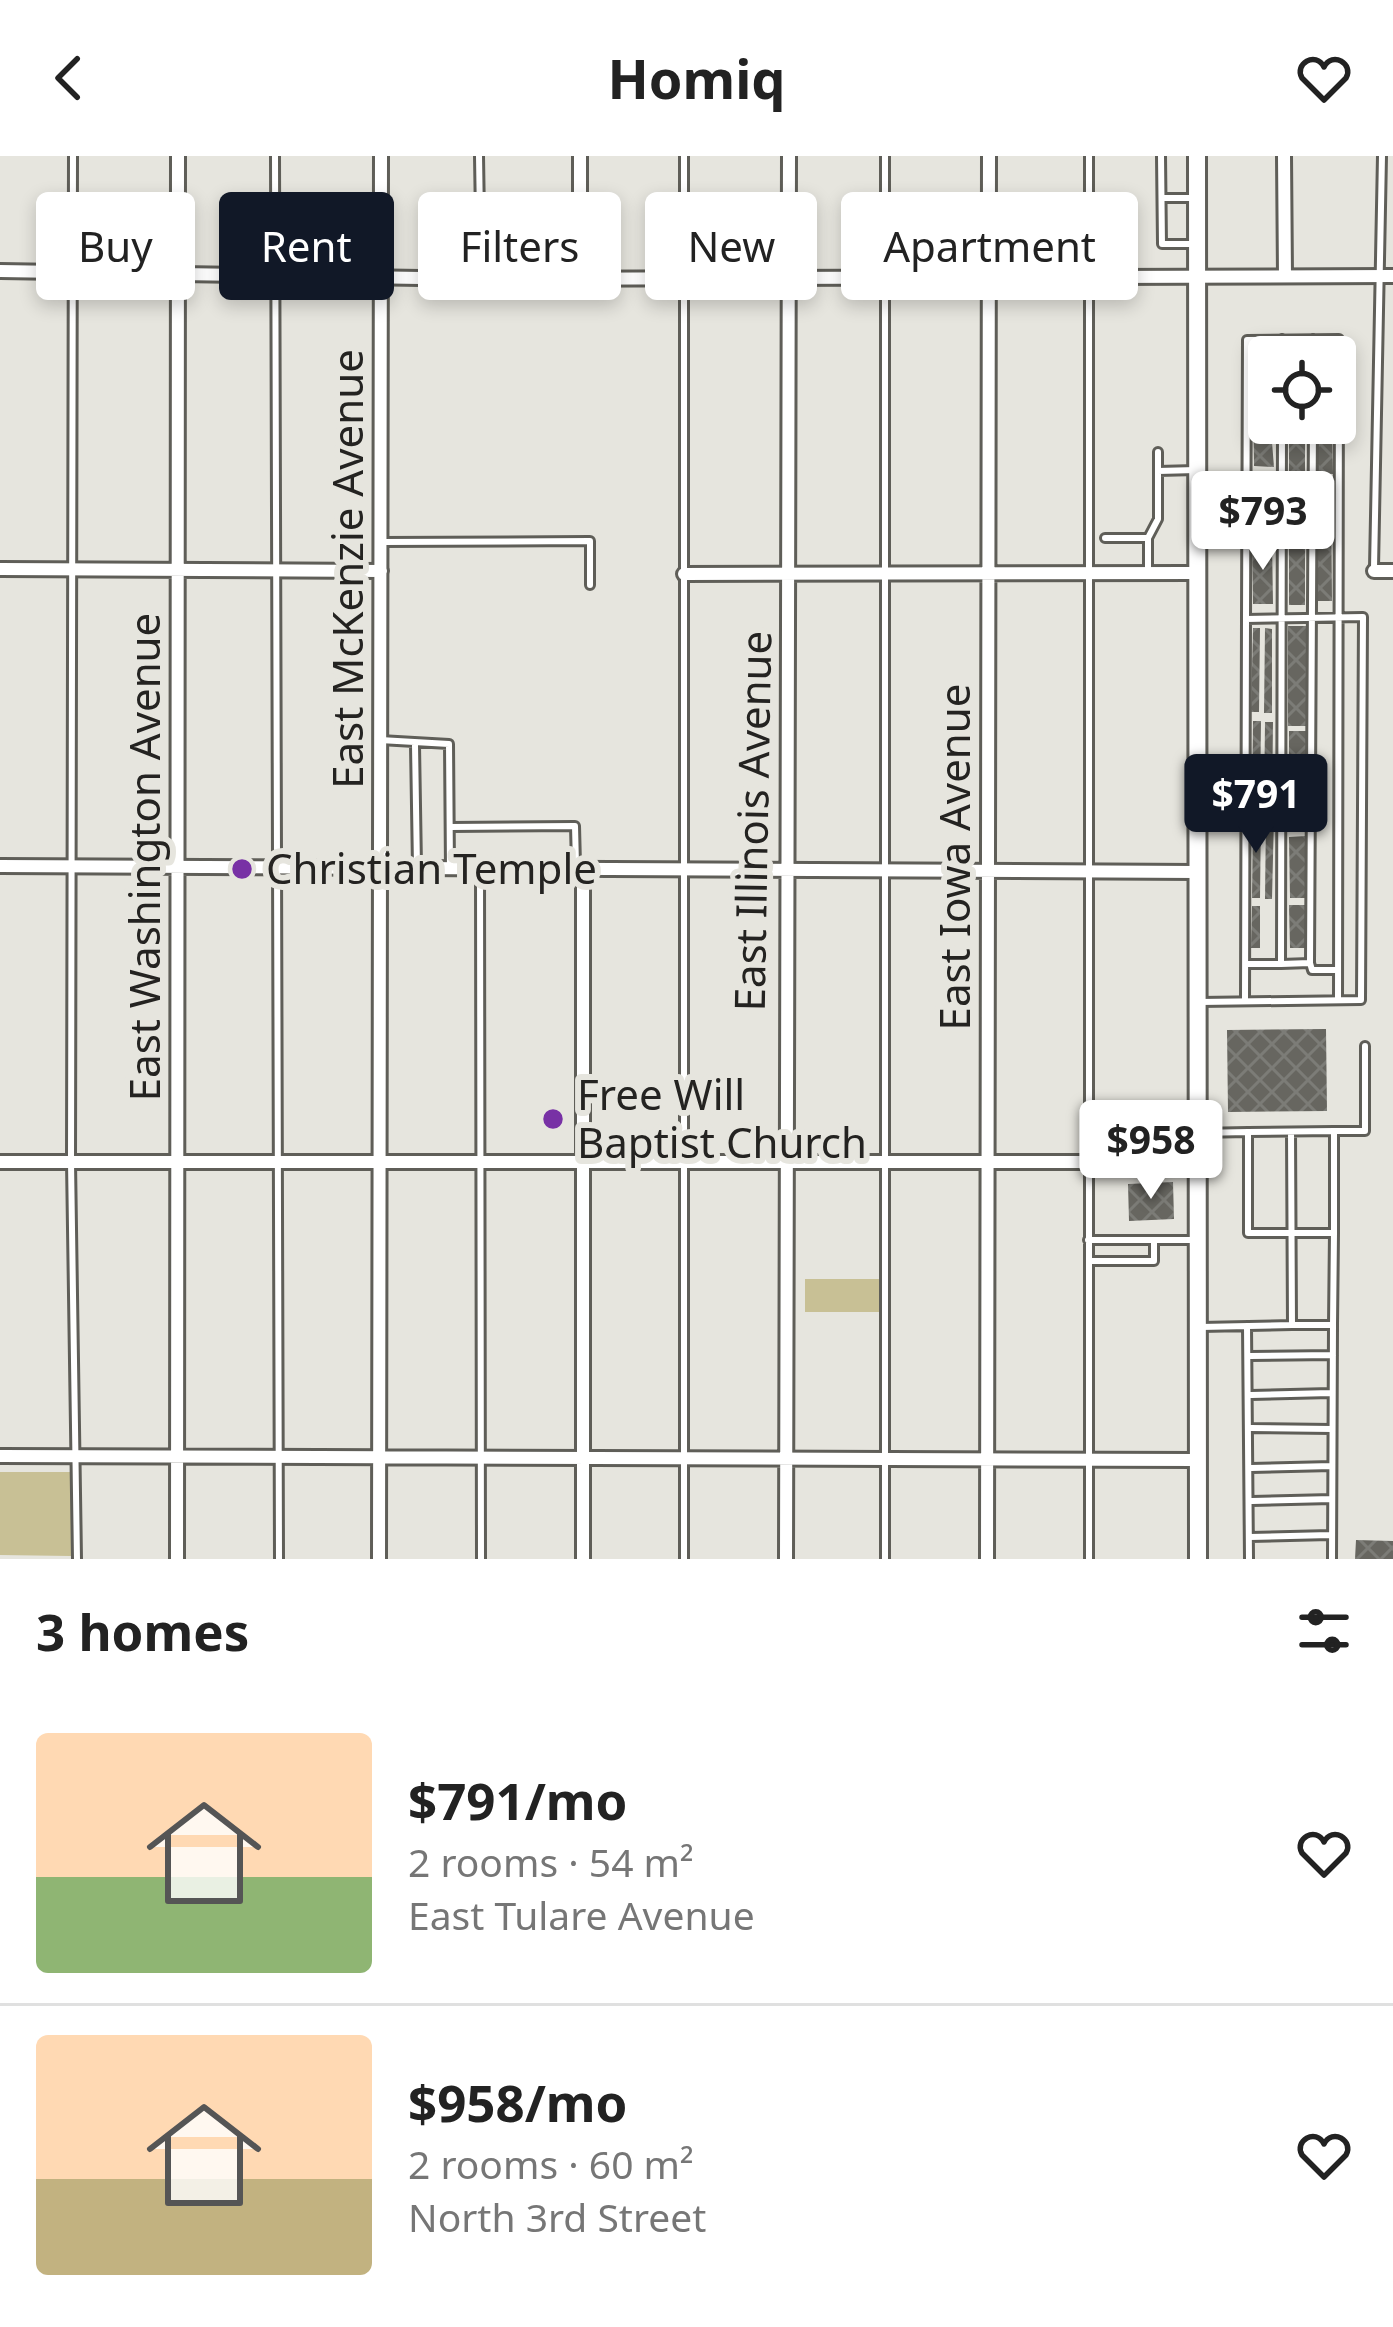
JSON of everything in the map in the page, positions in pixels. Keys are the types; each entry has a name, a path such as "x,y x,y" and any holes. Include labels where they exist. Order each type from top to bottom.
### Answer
{"main road":[{"path":"1197,156 1198,1559"}],"street":[{"name":"East Washington Avenue","path":"178,156 178,192"},
{"name":"East McKenzie Avenue","path":"381,156 381,192"},
{"path":"580,156 580,192"},
{"name":"East Illinois Avenue","path":"790,156 790,192"},
{"name":"East Iowa Avenue","path":"989,156 989,192"},
{"path":"1284,156 1285,276"},
{"path":"0,271 36,271"},
{"path":"1138,280 1386,276"},
{"name":"East Washington Avenue","path":"177,1559 178,300"},
{"name":"East McKenzie Avenue","path":"379,1559 381,300"},
{"name":"East Illinois Avenue","path":"786,1559 783,1162 790,300"},
{"name":"East Iowa Avenue","path":"987,1559 989,300"},
{"path":"0,569 380,571"},
{"path":"1374,571 1393,571"},
{"path":"684,574 1197,573"},
{"path":"0,866 1198,872"},
{"path":"579,869 583,1559"},
{"path":"0,1162 1197,1162"},
{"path":"0,1456 1198,1460"}],"lane":[{"path":"73,156 73,192"},
{"path":"275,156 275,192"},
{"path":"479,156 480,192"},
{"path":"684,156 684,192"},
{"path":"884,156 884,192"},
{"path":"1089,156 1089,192"},
{"path":"1161,156 1162,244 1197,244"},
{"path":"1374,571 1386,276 1382,156"},
{"path":"1162,198 1197,198"},
{"path":"73,300 71,1162 76,1559"},
{"path":"274,300 279,1559"},
{"path":"684,300 684,1559"},
{"path":"883,300 888,871 885,1559"},
{"path":"1089,300 1089,1559"},
{"path":"1245,1001 1248,340"},
{"path":"1281,964 1282,444"},
{"path":"1313,444 1310,963 1312,970 1338,970"},
{"path":"1338,1000 1339,444"},
{"path":"1148,573 1148,538 1158,519 1158,452"},
{"path":"1158,471 1197,470"},
{"path":"1105,538 1148,538"},
{"path":"380,542 590,541 590,585"},
{"path":"1197,1001 1361,1000 1363,617 1246,619"},
{"path":"380,740 449,744 450,868"},
{"path":"415,745 417,868"},
{"path":"450,827 575,826 579,869"},
{"path":"480,868 482,1559"},
{"path":"1246,964 1310,963"},
{"path":"1197,1133 1365,1131 1365,1046"},
{"path":"1332,1559 1334,1131"},
{"path":"1248,1132 1248,1233 1334,1233"},
{"path":"1292,1132 1292,1325"},
{"path":"1088,1240 1197,1240"},
{"path":"1088,1261 1154,1261 1154,1240"},
{"path":"1198,1327 1333,1325"},
{"path":"1247,1326 1249,1559"},
{"path":"1250,1356 1333,1355"},
{"path":"1251,1395 1333,1394"},
{"path":"1251,1428 1333,1429"},
{"path":"1251,1468 1333,1466"},
{"path":"1250,1501 1332,1499"},
{"path":"1250,1537 1332,1534"}],"shaded area":[{"path":"805,1279 882,1279 882,1312 805,1312"},
{"path":"0,1472 71,1472 71,1556 0,1555"}],"building":[{"path":"1254,444 1272,444 1274,467 1254,466"},
{"path":"1289,444 1305,444 1305,605 1289,605"},
{"path":"1316,444 1332,444 1333,474 1316,473"},
{"path":"1268,474 1269,536 1249,536 1249,475"},
{"path":"1317,479 1331,481 1332,601 1316,601"},
{"path":"1272,542 1273,604 1253,604 1252,543"},
{"path":"1288,626 1306,626 1306,726 1288,726"},
{"path":"1253,628 1260,628 1259,712 1251,712"},
{"path":"1265,628 1272,629 1272,713 1264,713"},
{"path":"1253,721 1261,721 1260,806 1252,806"},
{"path":"1265,722 1273,722 1272,806 1264,806"},
{"path":"1289,731 1306,731 1307,831 1289,831"},
{"path":"1253,813 1261,813 1260,898 1252,898"},
{"path":"1266,815 1274,815 1272,899 1265,899"},
{"path":"1306,836 1307,898 1290,898 1289,837"},
{"path":"1289,905 1306,905 1306,948 1290,948"},
{"path":"1252,906 1260,906 1260,948 1251,948"},
{"path":"1326,1029 1327,1111 1228,1112 1227,1030"},
{"path":"1173,1182 1174,1219 1129,1221 1128,1184"},
{"path":"1356,1540 1393,1541 1393,1559 1355,1559"}],"place":[{"name":"Christian Temple","path":"242,869"},
{"name":"Free Will Baptist Church","path":"553,1119"}]}
